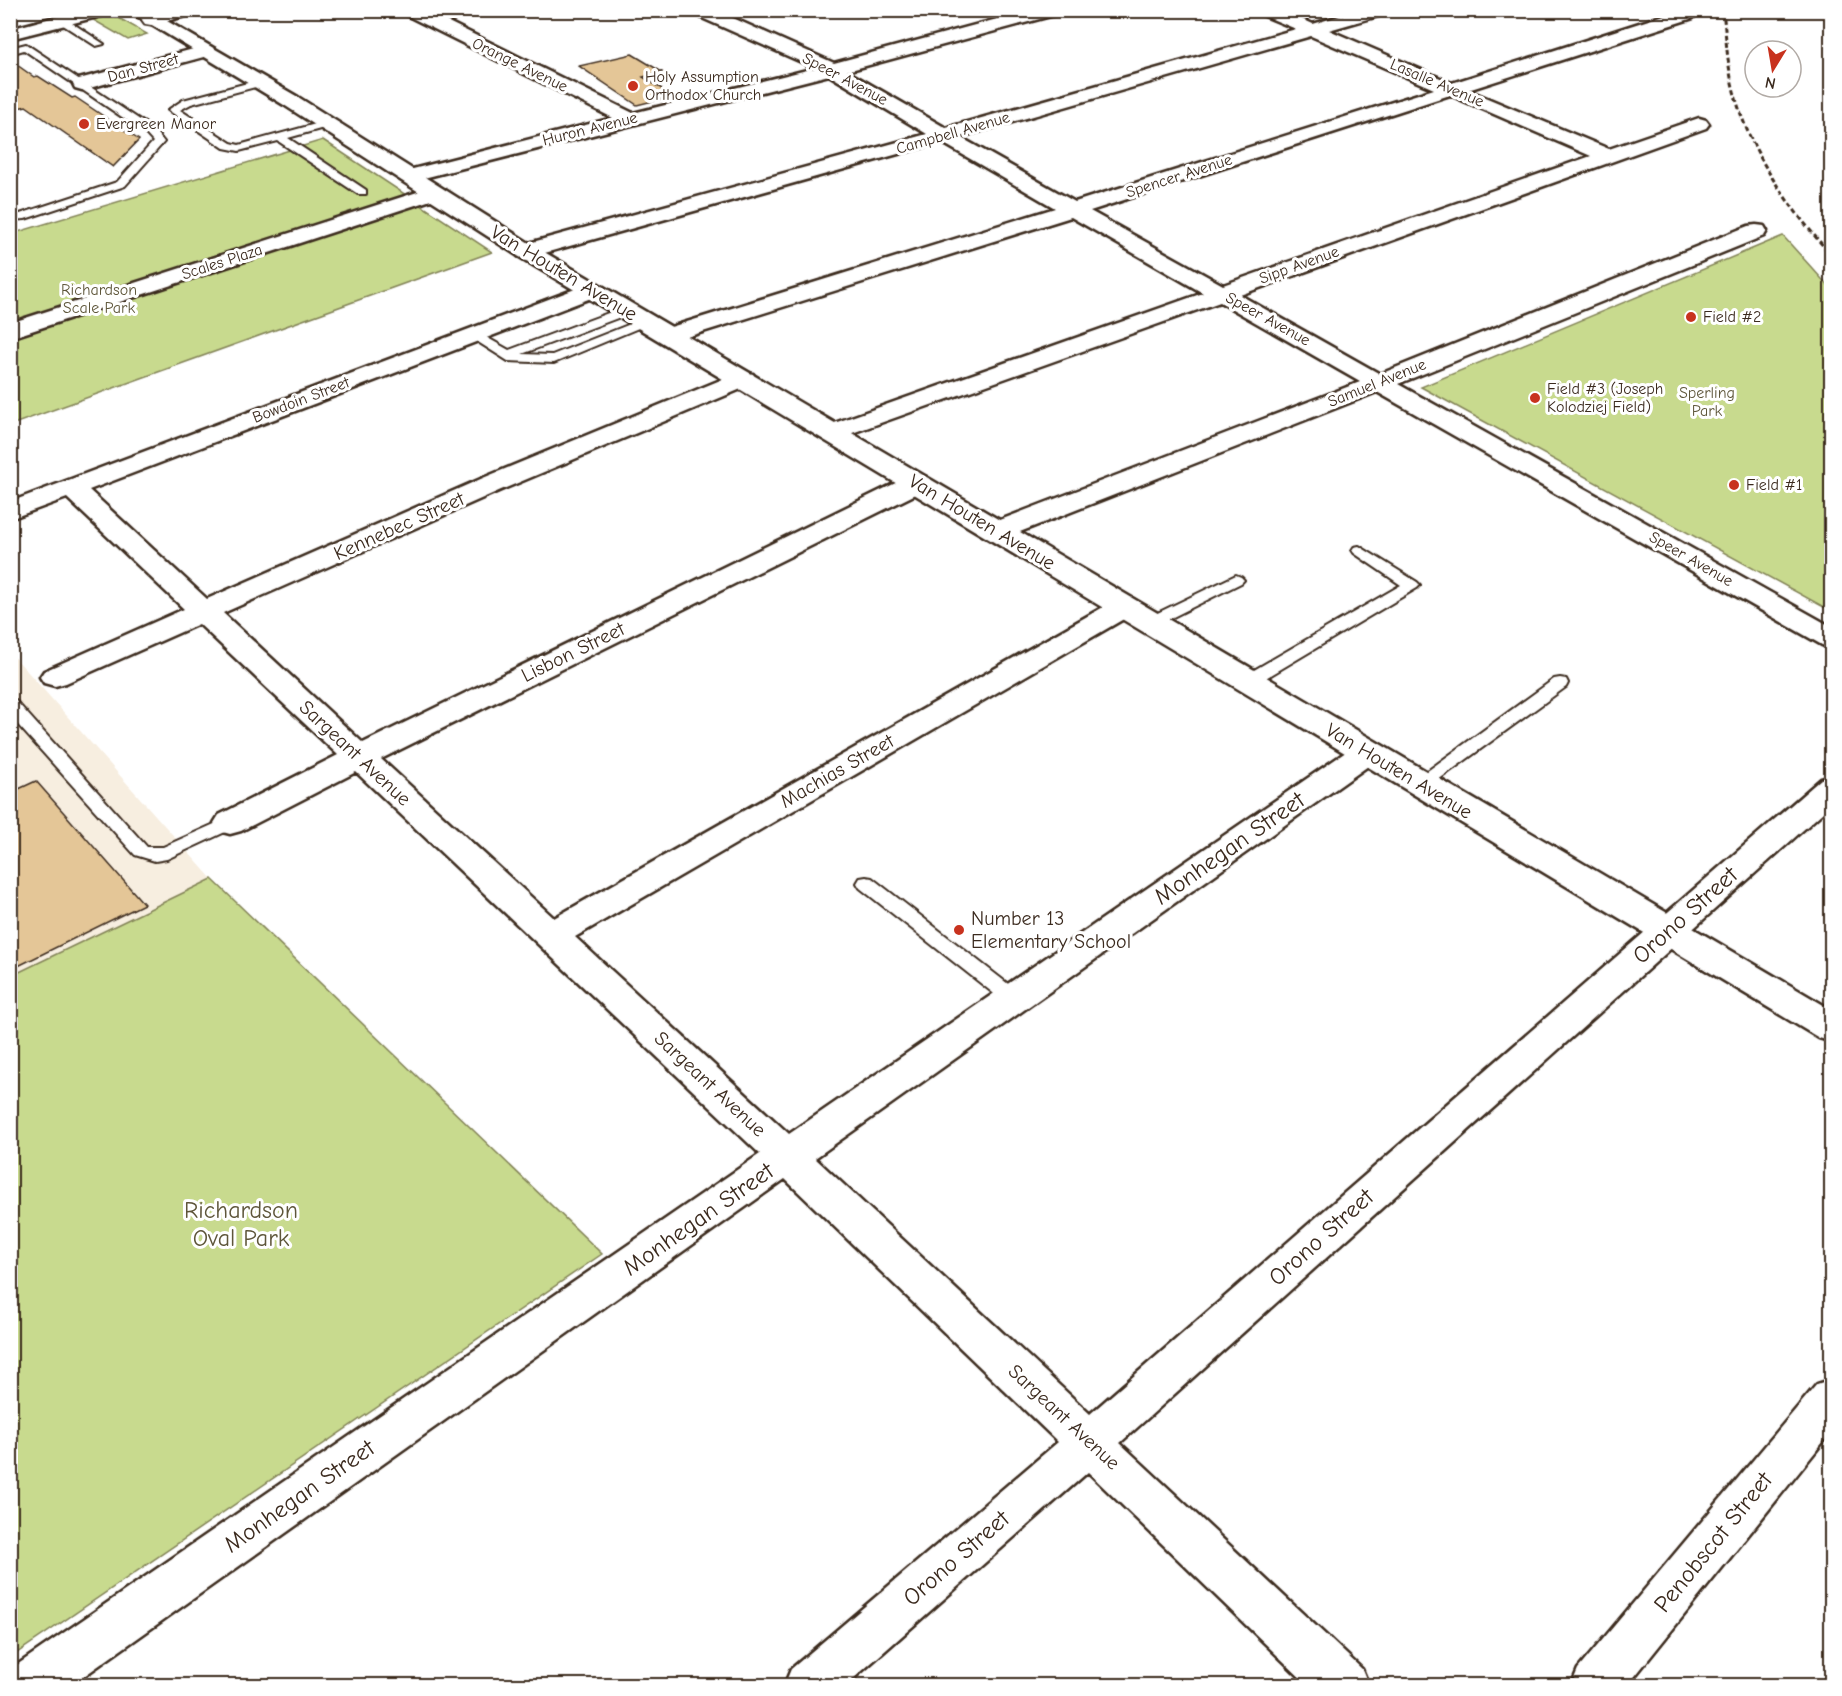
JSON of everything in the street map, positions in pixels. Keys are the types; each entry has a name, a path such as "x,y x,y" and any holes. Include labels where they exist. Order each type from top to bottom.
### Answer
{"street":[{"path":"10,35 104,10"},
{"path":"143,15 187,10"},
{"name":"Orange Avenue","path":"410,10 629,119"},
{"name":"Speer Avenue","path":"699,10 830,69 1031,186 1831,639"},
{"name":"Huron Avenue","path":"408,176 1052,10"},
{"name":"Lasalle Avenue","path":"1266,10 1608,156"},
{"name":"Campbell Avenue","path":"526,251 946,135 1379,10"},
{"name":"Spencer Avenue","path":"648,322 1075,209 1687,14"},
{"name":"Van Houten Avenue","path":"143,15 327,124 433,193 591,290 1832,1028"},
{"path":"957,15 986,27"},
{"name":"Dan Street","path":"82,84 205,51"},
{"name":"Sipp Avenue","path":"832,432 1699,124"},
{"name":"Scales Plaza","path":"10,331 433,193"},
{"name":"Samuel Avenue","path":"997,531 1380,382 1756,231"},
{"name":"Bowdoin Street","path":"10,511 591,290"},
{"name":"Kennebec Street","path":"55,677 492,484 744,379"},
{"name":"Lisbon Street","path":"230,823 359,757 917,483"},
{"name":"Sargeant Avenue","path":"71,488 788,1157 1345,1686"},
{"name":"Machias Street","path":"550,936 1137,615"},
{"name":"Monhegan Street","path":"28,1686 1367,752"},
{"name":"Orono Street","path":"808,1686 1090,1442 1832,786"},
{"name":"Penobscot Street","path":"1595,1686 1832,1398"}],"lane":[{"path":"63,21 99,44"},
{"path":"10,35 148,130 159,142 121,184 21,217 10,217"},
{"path":"10,51 26,47"},
{"path":"259,83 186,102 173,110 228,146 248,147 327,124"},
{"path":"280,138 362,192"},
{"path":"473,335 513,358 554,359 648,322"},
{"path":"508,356 648,322"},
{"path":"1248,681 1412,585 1359,550"},
{"path":"1137,615 1236,580"},
{"path":"1420,783 1560,683"},
{"path":"10,705 141,851 155,855 167,854 230,823"},
{"path":"866,883 1014,999"}],"shaded area":[{"path":"10,652 212,879 11,976 10,976"}],"green space":[{"path":"110,13 147,34 128,40 90,18"},
{"name":"Richardson Scale Park","path":"323,140 492,252 11,425 11,234"},
{"name":"Sperling Park","path":"1783,236 1831,289 1831,611 1421,387"},
{"name":"Richardson Oval Park","path":"212,879 602,1254 11,1657 11,976"}],"building":[{"name":"Holy Assumption Orthodox Church","path":"632,54 662,72 643,77 673,96 637,105 579,66"},
{"name":"Evergreen Manor","path":"10,60 34,77 38,76 72,98 75,97 139,140 113,167 26,106 10,110"},
{"path":"36,781 144,904 10,970 10,793"}],"railway":[{"path":"1723,10 1731,78 1749,134 1772,178 1832,256"}],"place":[{"name":"Holy Assumption Orthodox Church","path":"633,86"},
{"name":"Evergreen Manor","path":"84,124"},
{"name":"Field #2","path":"1691,317"},
{"name":"Field #3 (Joseph Kolodziej Field)","path":"1535,398"},
{"name":"Field #1","path":"1734,485"},
{"name":"Number 13 Elementary School","path":"959,930"}]}
